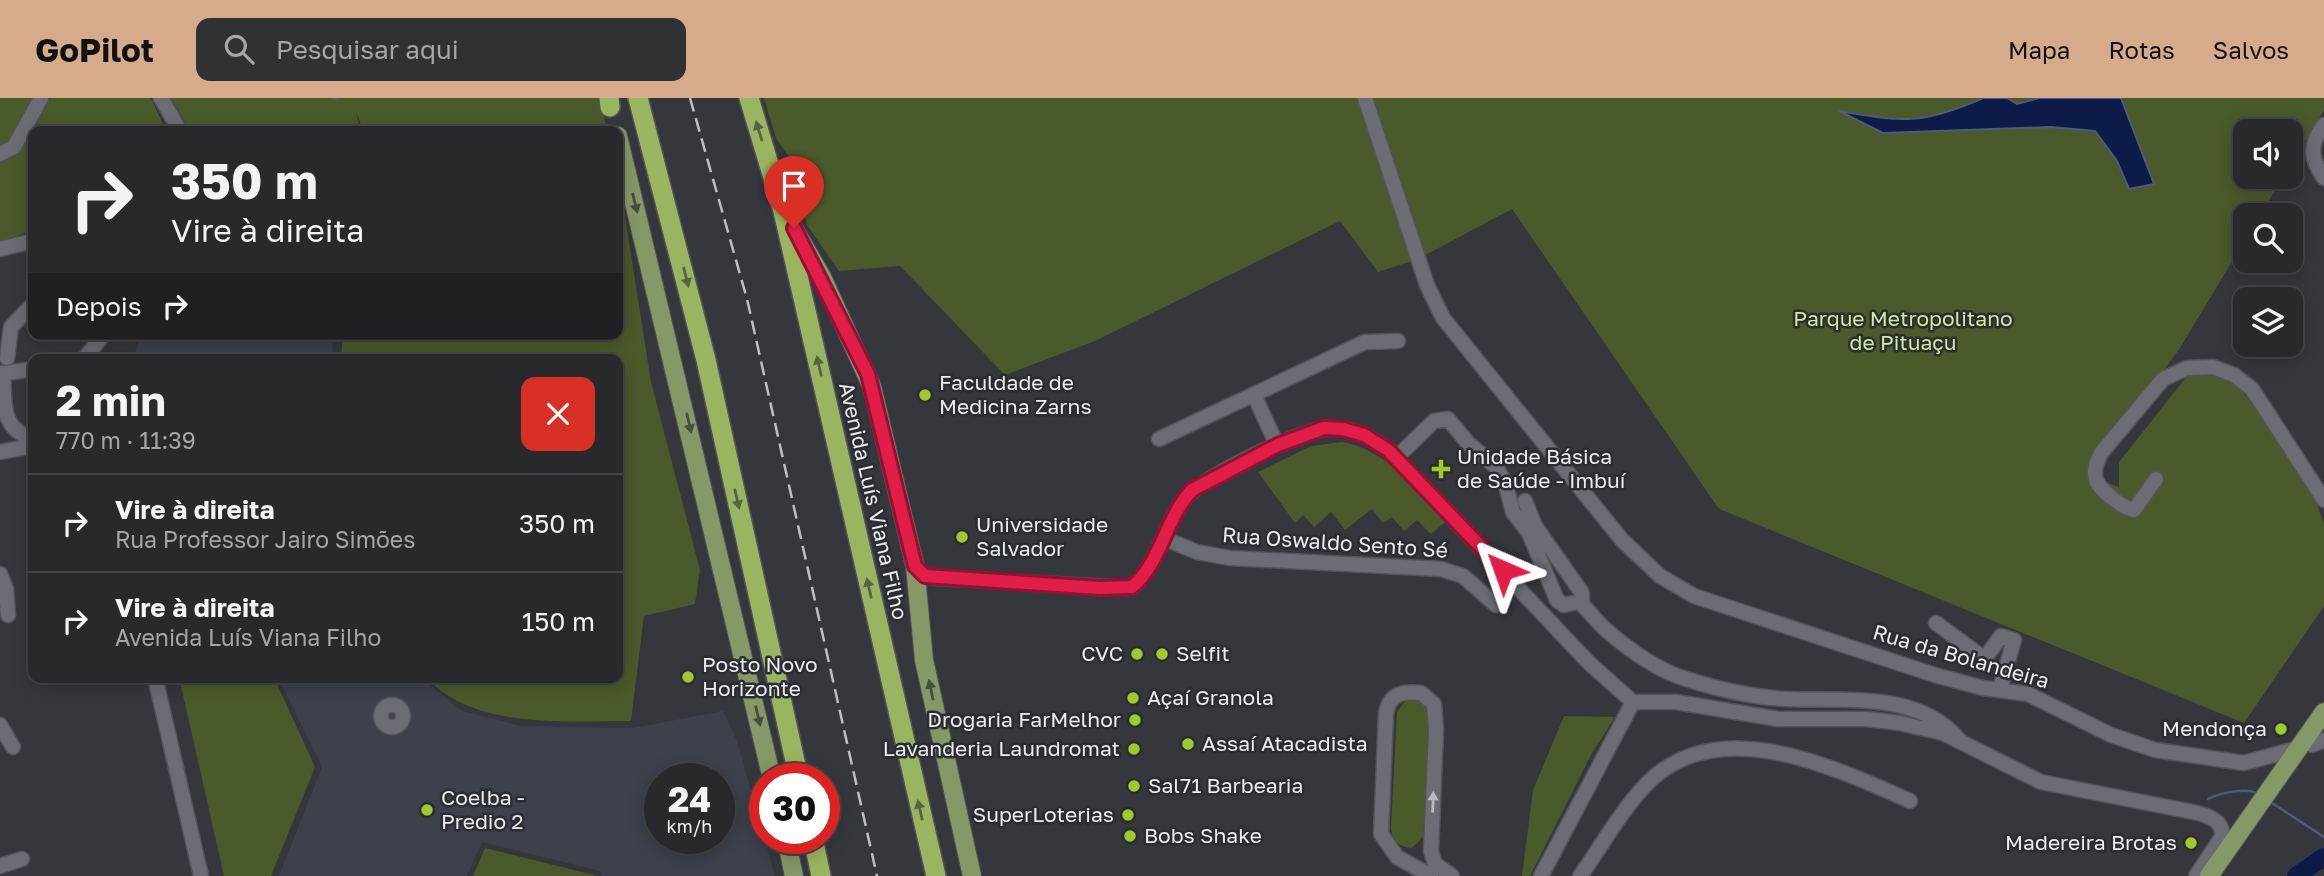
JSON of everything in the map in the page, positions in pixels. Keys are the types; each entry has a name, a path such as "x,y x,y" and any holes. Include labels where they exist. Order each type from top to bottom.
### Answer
{"highway":[{"path":"638,98 706,360 795,763"},
{"name":"Avenida Luís Viana Filho","path":"749,98 783,211 936,876"},
{"path":"816,854 821,876"}],"main road":[{"path":"609,101 615,126"},
{"path":"623,157 768,763"},
{"name":"Avenida Luís Viana Filho","path":"783,211 822,277 868,374 915,566 924,660 973,875"},
{"path":"2209,876 2281,779 2310,745 2323,718"},
{"path":"2223,876 2253,818"},
{"path":"789,854 794,876"}],"street":[{"path":"0,154 14,147 41,98"},
{"path":"161,98 177,126"},
{"name":"Rua da Bolandeira","path":"1365,98 1427,285 1443,318 1622,540 1660,576 1694,596 1935,675 2039,699 2111,735 2155,750 2244,763 2310,745"},
{"path":"2324,125 2315,137 2312,155 2324,178"},
{"path":"0,249 28,242"},
{"path":"7,358 11,327 28,309"},
{"path":"88,354 99,340"},
{"path":"1159,439 1365,341 1398,341"},
{"path":"2156,479 2134,510 2126,509 2096,482 2094,467 2101,453 2163,379 2187,368 2213,367 2234,375 2252,389 2324,500"},
{"path":"28,370 1,374 8,423 15,432 28,437"},
{"path":"1254,396 1278,445"},
{"path":"1396,458 1434,421 1448,419 1468,443 1496,467 1505,482 1513,512 1529,533 1557,600 1564,605 1575,601 1582,604 1604,628 1666,671 1698,683 1766,697 1857,699 1894,705 1933,717 1950,728 1961,741"},
{"path":"915,566 925,576 938,578 1128,588 1140,579 1182,501 1192,490 1278,445 1324,428 1343,429 1382,445 1396,458 1590,663 1633,702 1676,702 1765,717 1875,719 1919,727 1961,741 2041,782 2193,812 2213,819 2220,825 2221,837 2196,876"},
{"path":"0,452 28,447"},
{"path":"1525,501 1535,526 1581,593 1582,604"},
{"name":"Rua Oswaldo Sento Sé","path":"1163,538 1197,552 1230,558 1441,569 1463,576 1496,605"},
{"path":"0,574 7,596 8,615"},
{"path":"918,595 938,578"},
{"path":"1936,623 1982,657 1988,654 2001,636 2014,639 2000,689"},
{"path":"157,683 201,876"},
{"path":"1431,876 1397,857 1381,835 1386,713 1390,700 1398,694 1421,693 1434,704 1436,730 1431,851 1435,863 1452,876"},
{"path":"1765,717 1766,697"},
{"path":"1541,876 1633,702"},
{"path":"0,725 13,747"},
{"path":"1580,876 1642,788 1659,772 1697,753 1735,747 1781,754 1824,766 1910,800"},
{"path":"0,866 22,859"}],"shaded area":[{"path":"139,340 333,340 332,354 135,354"},
{"path":"281,683 427,683 463,711 521,726 633,728 723,711 737,741 749,784 749,854 769,854 775,876 602,876 600,871 482,842 467,876 279,876 322,767"}],"green space":[{"path":"0,98 31,98 11,148 0,151"},
{"path":"51,98 151,98 164,126 36,126 44,105"},
{"path":"171,98 598,98 606,126 361,126 356,111 359,126 187,126"},
{"name":"Parque Metropolitano de Pituaçu","path":"764,98 2324,98 2324,110 2303,145 2303,119 2233,119 2233,189 2276,189 2267,203 2233,203 2233,260 2180,348 2101,456 2102,481 2119,487 2119,462 2188,375 2230,375 2307,478 2324,523 2324,606 2244,723 1719,509 1512,209 1418,259 1378,272 1340,221 1095,341 1005,375 900,266 839,271 807,225 793,163 776,138"},
{"path":"28,140 28,232 0,242 0,162 15,156"},
{"path":"623,204 651,382 700,570 695,604 644,616 631,721 550,721 495,714 469,706 446,694 433,683 623,683 623,354 341,354 343,340 623,340"},
{"path":"1342,442 1358,446 1386,462 1412,484 1447,521 1431,534 1417,520 1404,531 1392,517 1383,523 1372,509 1345,530 1331,512 1314,527 1303,515 1295,523 1258,472 1311,446"},
{"path":"180,683 276,683 315,767 271,876 224,876"},
{"path":"1406,700 1421,701 1430,712 1423,837 1412,848 1397,843 1391,829 1397,712"},
{"path":"1564,716 1615,717 1591,755 1530,876 1522,876 1533,790"},
{"path":"485,848 594,875 595,876 473,876"}],"water":[{"path":"1983,98 2007,98 2017,104 2039,98 2121,98 2154,184 2129,189 2117,161 2095,131 2051,127 1883,133 1839,111 1912,119 1944,113"}],"waterway":[{"path":"2208,799 2233,792 2247,791 2258,794"},
{"path":"2269,801 2324,837"},
{"path":"2296,876 2324,857"}],"railway":[{"path":"690,98 747,299 877,876"}],"place":[{"name":"Faculdade de Medicina Zarns","path":"925,395"},
{"name":"Unidade Básica de Saúde - Imbuí","path":"1441,469"},
{"name":"Universidade Salvador","path":"962,537"},
{"name":"CVC","path":"1137,654"},
{"name":"Selfit","path":"1162,654"},
{"name":"Posto Novo Horizonte","path":"688,677"},
{"name":"Açaí Granola","path":"1133,698"},
{"name":"Drogaria FarMelhor","path":"1135,720"},
{"name":"Mendonça","path":"2281,729"},
{"name":"Assaí Atacadista","path":"1188,744"},
{"name":"Lavanderia Laundromat","path":"1134,749"},
{"name":"Sal71 Barbearia","path":"1134,786"},
{"name":"Coelba - Predio 2","path":"427,810"},
{"name":"SuperLoterias","path":"1128,815"},
{"name":"Bobs Shake","path":"1130,836"},
{"name":"Madereira Brotas","path":"2191,843"}],"route":[{"path":"794,228 822,277 868,374 915,566 925,576 1100,588 1132,587 1144,572 1182,501 1192,490 1278,445 1324,428 1343,429 1364,435 1382,445 1503,570"}]}
